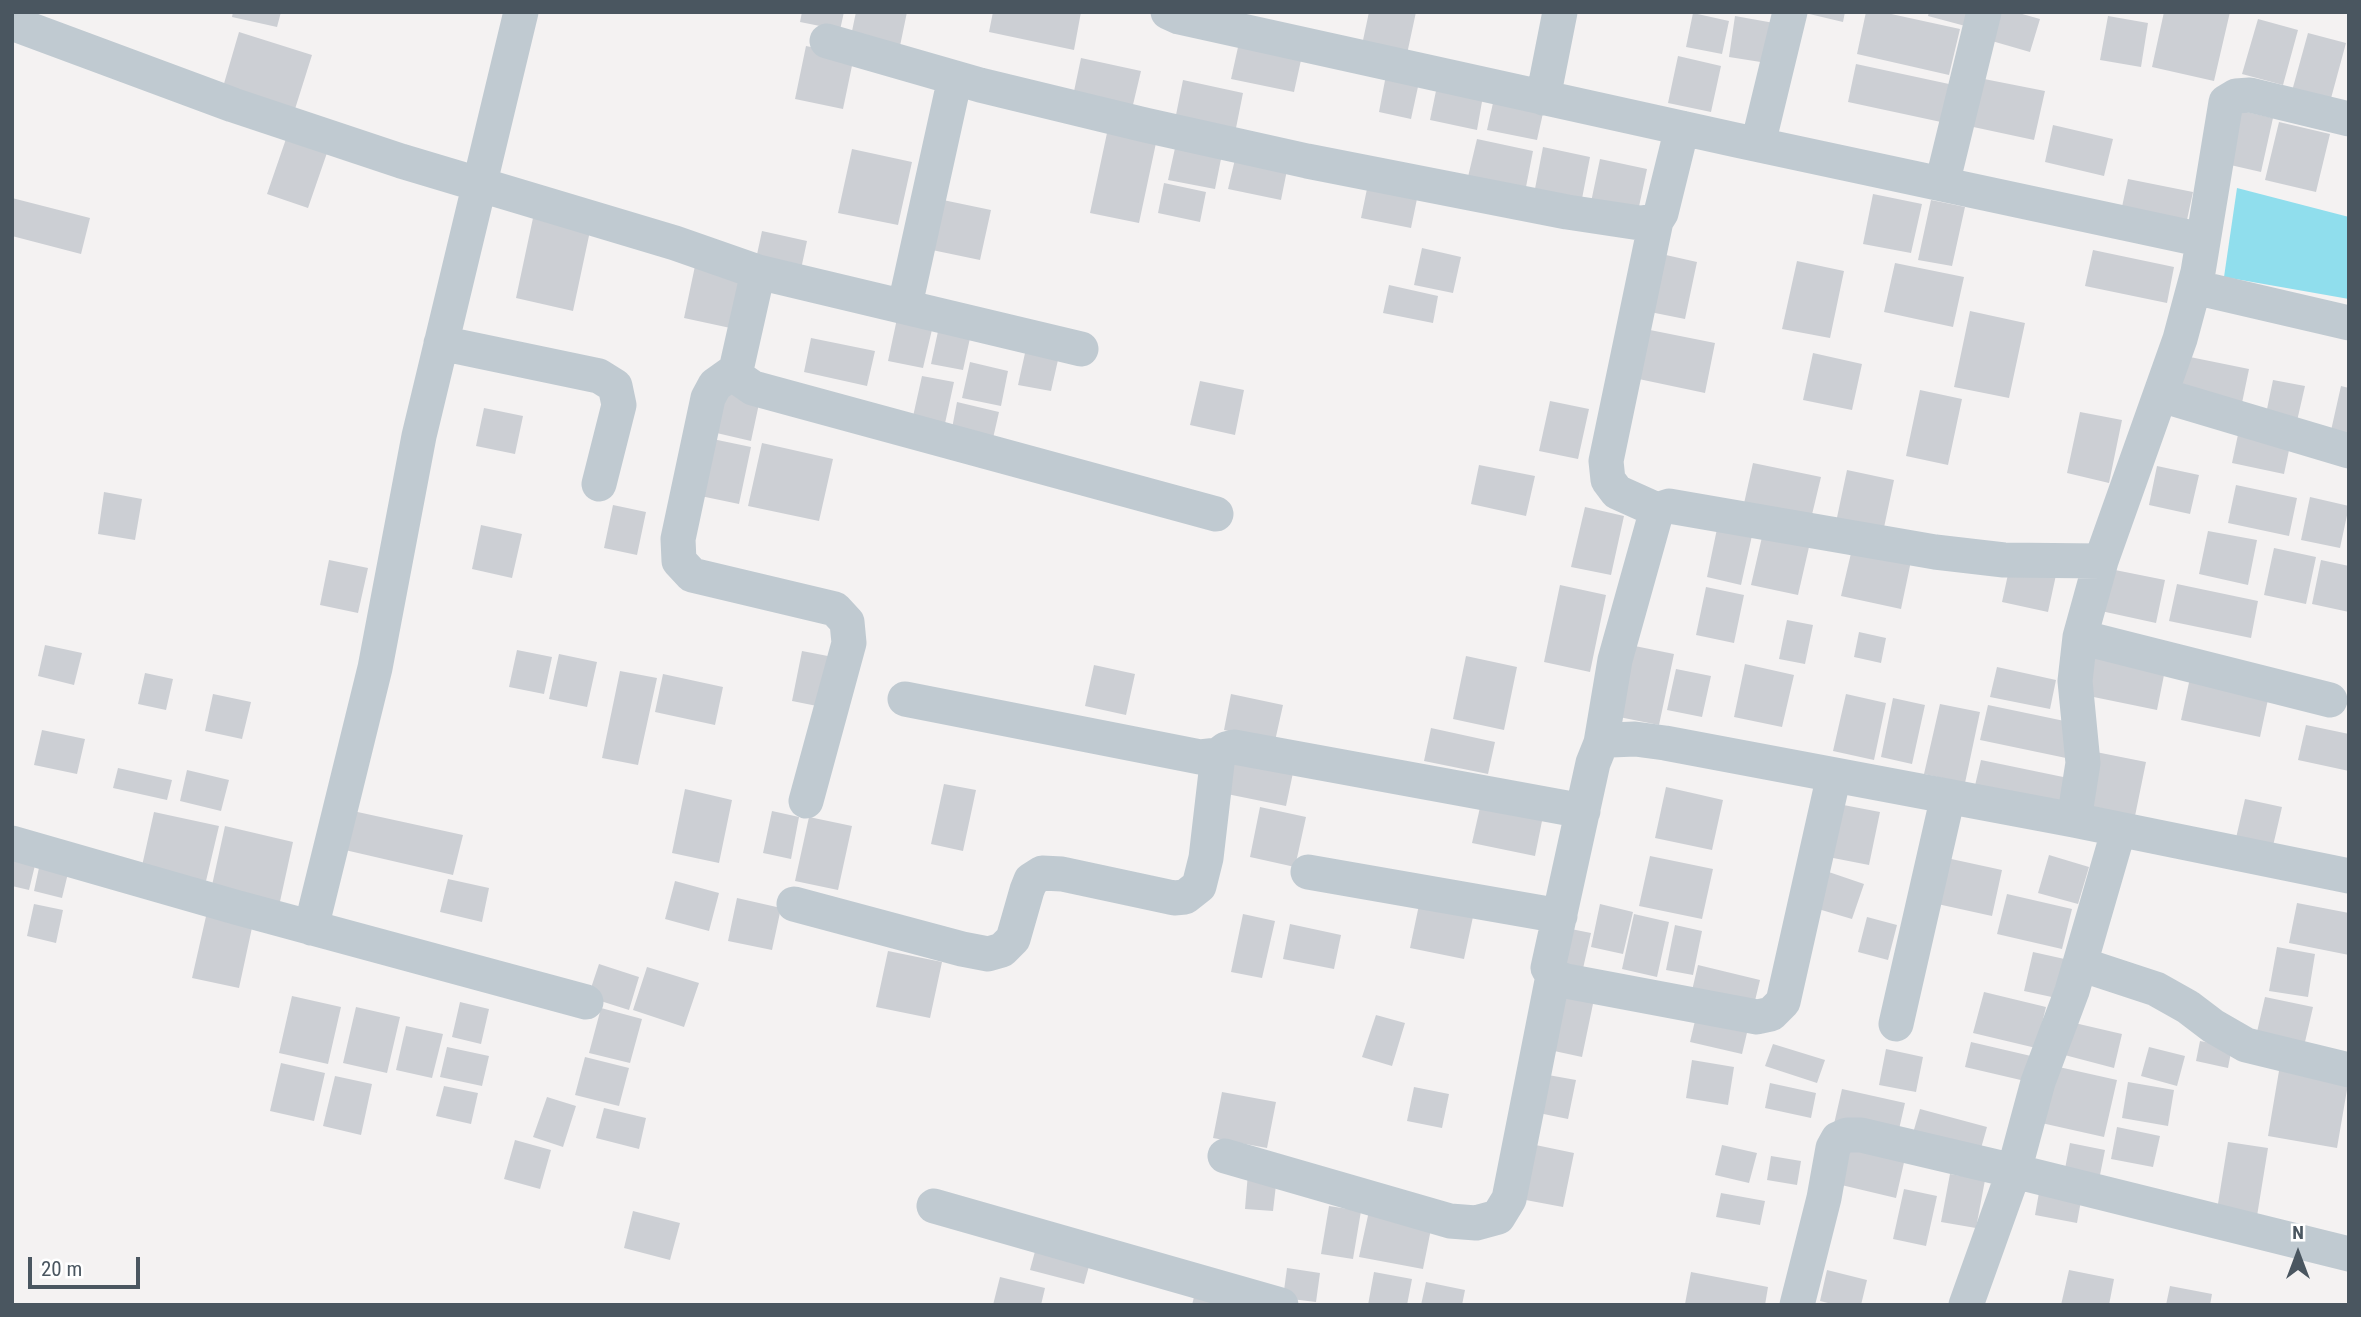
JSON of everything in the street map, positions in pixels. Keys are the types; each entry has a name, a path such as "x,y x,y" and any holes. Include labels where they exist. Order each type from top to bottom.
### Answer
{"street":[{"path":"311,928 375,668 419,436 521,12"},
{"path":"1168,12 1179,17 1544,98 2203,240"},
{"path":"1544,98 1560,12"},
{"path":"1758,144 1790,12"},
{"path":"1942,184 1984,12"},
{"path":"12,23 233,105 401,161 675,243 758,272 1081,349"},
{"path":"827,41 955,78 1145,125 1307,161 1567,212 1640,223 1656,221"},
{"path":"905,305 955,78"},
{"path":"2074,820 2083,763 2075,681 2080,637 2101,561 2180,339 2194,287 2227,102 2236,96 2250,95 2349,119"},
{"path":"1682,128 1661,213 1656,221 1606,461 1608,480 1617,492 1657,510 1669,506 1935,552 2004,560 2101,561"},
{"path":"758,272 736,370 740,379 753,388 1216,514"},
{"path":"2194,287 2349,323"},
{"path":"441,343 599,376 615,386 619,405 599,484"},
{"path":"736,370 715,385 708,398 678,539 679,561 692,575 835,609 847,622 849,643 806,801"},
{"path":"2161,395 2349,452"},
{"path":"1657,510 1615,660 1601,743 1593,763 1548,968 1553,976 1566,981 1757,1017 1772,1014 1783,1002 1834,775"},
{"path":"2080,637 2330,700"},
{"path":"905,699 1200,757 1218,755 1234,747 1583,811"},
{"path":"1601,743 1635,739 2074,820 2349,876"},
{"path":"794,904 988,954 1002,950 1013,939 1031,880 1042,873 1062,874 1174,898 1185,897 1199,886 1206,858 1218,755"},
{"path":"1896,1024 1948,796"},
{"path":"1966,1305 2014,1171 2038,1082 2080,964 2119,829"},
{"path":"12,844 586,1002"},
{"path":"1308,872 1560,916"},
{"path":"2080,964 2156,989 2246,1045 2347,1064"},
{"path":"1225,1156 1450,1221 1476,1223 1498,1217 1509,1199 1553,976"},
{"path":"1797,1305 1824,1198 1833,1148 1838,1139 1847,1135 1861,1135 2014,1171 2349,1254"},
{"path":"934,1206 1280,1305"}],"water":[{"path":"2237,188 2349,217 2349,299 2224,277"}],"building":[{"path":"233,12 281,12 277,27 232,17"},
{"path":"802,12 844,12 840,30 800,22"},
{"path":"856,12 907,12 900,46 851,36"},
{"path":"993,12 1081,12 1074,50 989,32"},
{"path":"1369,12 1416,12 1407,54 1362,45"},
{"path":"1801,12 1845,12 1843,22"},
{"path":"1866,12 1882,12 1960,29 1949,75 1857,54"},
{"path":"1929,12 1973,12 1969,27 1928,16"},
{"path":"1993,12 2015,12 2040,19 2030,52 1985,39"},
{"path":"2164,12 2230,12 2214,81 2152,67"},
{"path":"1693,13 1729,21 1722,54 1686,47"},
{"path":"1735,16 1774,23 1767,63 1729,57"},
{"path":"2108,16 2148,23 2141,67 2100,60"},
{"path":"2258,19 2298,30 2283,85 2242,74"},
{"path":"239,32 312,55 295,109 223,87"},
{"path":"2308,33 2346,43 2330,102 2292,91"},
{"path":"1240,38 1303,51 1294,92 1231,79"},
{"path":"806,46 854,56 843,109 795,99"},
{"path":"1678,56 1721,66 1711,112 1668,103"},
{"path":"1081,58 1141,71 1132,109 1073,96"},
{"path":"1856,64 1949,84 1941,122 1848,102"},
{"path":"1386,75 1419,82 1411,119 1379,112"},
{"path":"1974,77 2045,91 2034,140 1964,125"},
{"path":"1183,80 1243,93 1235,133 1175,120"},
{"path":"1437,86 1483,96 1477,130 1430,120"},
{"path":"1495,94 1545,104 1537,140 1487,130"},
{"path":"2238,110 2273,118 2261,172 2226,164"},
{"path":"2279,122 2330,134 2316,192 2265,180"},
{"path":"2053,125 2113,139 2104,176 2045,162"},
{"path":"1107,133 1156,143 1139,223 1090,213"},
{"path":"287,136 328,150 308,208 267,194"},
{"path":"1177,139 1223,149 1215,189 1168,180"},
{"path":"1477,139 1533,151 1525,192 1467,181"},
{"path":"1543,147 1590,157 1581,204 1534,194"},
{"path":"852,149 912,162 898,225 838,213"},
{"path":"1236,155 1288,165 1281,200 1228,189"},
{"path":"1600,159 1647,169 1637,216 1590,207"},
{"path":"2128,179 2193,192 2185,229 2120,216"},
{"path":"1164,183 1206,192 1200,222 1158,213"},
{"path":"1368,184 1418,194 1411,228 1361,218"},
{"path":"1873,194 1922,204 1911,253 1863,244"},
{"path":"12,198 90,218 81,254 12,236"},
{"path":"943,200 991,210 980,260 932,250"},
{"path":"1931,200 1965,207 1952,266 1918,260"},
{"path":"533,218 590,231 573,311 516,298"},
{"path":"762,231 807,241 800,274 755,264"},
{"path":"1422,248 1461,257 1453,293 1414,285"},
{"path":"2093,250 2174,267 2167,303 2085,286"},
{"path":"1657,253 1697,262 1685,319 1645,311"},
{"path":"1797,261 1844,271 1830,338 1782,329"},
{"path":"1895,263 1964,277 1953,327 1884,312"},
{"path":"695,266 747,276 735,329 684,318"},
{"path":"1389,285 1438,296 1433,323 1383,313"},
{"path":"1970,311 2025,323 2009,398 1954,387"},
{"path":"898,314 934,321 923,368 888,361"},
{"path":"940,322 972,329 963,370 931,364"},
{"path":"1645,329 1715,343 1705,393 1634,378"},
{"path":"811,338 875,351 867,386 804,372"},
{"path":"1027,344 1060,351 1051,391 1018,385"},
{"path":"1813,353 1862,364 1852,410 1803,400"},
{"path":"2185,356 2249,369 2242,403 2178,390"},
{"path":"970,362 1008,371 1001,406 962,398"},
{"path":"922,376 954,382 944,428 912,421"},
{"path":"2273,380 2305,386 2297,421 2266,414"},
{"path":"1200,381 1244,390 1235,435 1190,425"},
{"path":"2341,386 2349,388 2349,439 2330,435"},
{"path":"717,390 760,399 751,441 708,431"},
{"path":"1920,390 1962,399 1948,465 1906,456"},
{"path":"1550,401 1589,409 1578,459 1539,451"},
{"path":"957,402 999,412 991,447 950,439"},
{"path":"484,408 523,416 515,454 476,446"},
{"path":"2080,412 2122,420 2109,483 2067,473"},
{"path":"2240,425 2292,436 2284,474 2232,463"},
{"path":"703,437 751,447 739,504 691,494"},
{"path":"762,443 833,459 819,521 748,506"},
{"path":"1753,463 1821,477 1810,523 1743,508"},
{"path":"1479,465 1535,476 1526,516 1471,504"},
{"path":"2157,466 2199,475 2190,514 2149,505"},
{"path":"1847,470 1894,480 1882,537 1835,527"},
{"path":"2236,485 2297,498 2289,536 2228,523"},
{"path":"104,492 142,499 135,540 98,534"},
{"path":"2310,497 2349,506 2340,548 2301,540"},
{"path":"613,505 646,512 637,555 604,548"},
{"path":"1585,507 1624,516 1611,575 1571,567"},
{"path":"1718,524 1753,531 1741,585 1707,577"},
{"path":"481,525 522,534 512,578 472,569"},
{"path":"2208,531 2257,540 2248,585 2199,574"},
{"path":"1762,537 1809,547 1798,595 1751,585"},
{"path":"2274,548 2316,557 2306,604 2264,595"},
{"path":"1852,549 1911,561 1901,609 1841,596"},
{"path":"329,560 368,568 358,613 320,605"},
{"path":"2321,560 2349,566 2349,612 2312,604"},
{"path":"2010,565 2056,575 2048,612 2002,602"},
{"path":"2110,569 2165,580 2156,623 2101,611"},
{"path":"2177,584 2258,601 2251,638 2169,621"},
{"path":"1560,585 1606,595 1590,672 1544,662"},
{"path":"1706,587 1744,595 1734,643 1696,635"},
{"path":"1787,620 1813,625 1805,664 1779,659"},
{"path":"1859,632 1886,638 1881,663 1854,657"},
{"path":"1625,644 1674,654 1659,725 1609,715"},
{"path":"45,645 82,653 74,685 38,676"},
{"path":"517,650 552,657 544,694 509,687"},
{"path":"802,651 833,657 822,707 792,701"},
{"path":"2088,653 2165,670 2157,710 2079,694"},
{"path":"559,654 597,662 587,707 549,699"},
{"path":"1466,656 1517,667 1504,730 1453,719"},
{"path":"1745,664 1794,675 1782,727 1734,717"},
{"path":"1094,665 1135,674 1126,715 1085,706"},
{"path":"1997,667 2056,680 2050,709 1990,697"},
{"path":"1676,669 1711,676 1702,717 1667,710"},
{"path":"620,671 657,678 638,765 602,758"},
{"path":"145,673 173,679 166,710 138,704"},
{"path":"2191,673 2270,690 2260,737 2181,720"},
{"path":"663,674 723,687 715,725 655,712"},
{"path":"213,694 251,702 242,739 205,731"},
{"path":"1231,694 1283,705 1275,741 1224,730"},
{"path":"1846,694 1886,703 1874,760 1833,751"},
{"path":"1893,698 1925,705 1912,764 1881,757"},
{"path":"1940,704 1980,712 1965,783 1924,774"},
{"path":"1988,705 2074,723 2066,758 1980,740"},
{"path":"2306,725 2349,734 2349,771 2298,760"},
{"path":"1431,728 1495,742 1488,774 1424,761"},
{"path":"42,730 85,739 77,774 34,765"},
{"path":"2096,752 2146,762 2135,816 2085,805"},
{"path":"1235,756 1294,768 1286,806 1227,794"},
{"path":"1981,760 2068,778 2061,812 1973,794"},
{"path":"118,768 172,780 167,800 113,788"},
{"path":"187,770 229,780 221,811 180,801"},
{"path":"944,784 976,790 963,851 931,844"},
{"path":"1666,787 1723,800 1712,850 1655,838"},
{"path":"685,789 732,800 719,863 672,853"},
{"path":"2245,799 2282,807 2273,846 2236,838"},
{"path":"1481,803 1543,816 1535,856 1472,843"},
{"path":"1833,803 1880,812 1869,865 1823,856"},
{"path":"1260,807 1306,817 1295,867 1250,857"},
{"path":"353,811 463,835 453,875 345,850"},
{"path":"772,811 799,817 791,859 763,853"},
{"path":"154,812 219,826 206,881 142,866"},
{"path":"809,817 852,826 838,890 795,881"},
{"path":"225,826 293,842 279,906 211,890"},
{"path":"12,851 37,857 29,890 12,886"},
{"path":"2049,855 2089,867 2078,904 2038,893"},
{"path":"1650,856 1713,869 1702,919 1639,906"},
{"path":"1942,857 2002,870 1992,916 1933,903"},
{"path":"40,863 69,869 62,898 34,891"},
{"path":"1820,869 1864,884 1852,919 1808,906"},
{"path":"448,879 489,888 482,922 440,912"},
{"path":"675,881 719,893 709,931 665,919"},
{"path":"2007,894 2072,909 2062,949 1997,934"},
{"path":"737,898 781,908 772,950 728,941"},
{"path":"1420,900 1474,912 1464,959 1410,948"},
{"path":"2297,903 2349,913 2349,955 2289,943"},
{"path":"34,904 63,910 56,943 27,936"},
{"path":"1600,904 1633,912 1623,954 1591,947"},
{"path":"207,912 253,923 239,988 192,978"},
{"path":"1243,914 1275,921 1262,978 1231,972"},
{"path":"1634,914 1669,922 1657,977 1622,969"},
{"path":"1867,917 1897,925 1888,960 1858,952"},
{"path":"1290,924 1341,935 1334,969 1283,959"},
{"path":"1675,925 1702,931 1693,975 1666,970"},
{"path":"1561,927 1591,933 1582,973 1552,967"},
{"path":"2277,947 2315,954 2308,997 2269,991"},
{"path":"888,951 942,962 930,1018 876,1007"},
{"path":"2033,952 2069,960 2061,999 2024,991"},
{"path":"599,964 639,977 629,1010 588,997"},
{"path":"1698,965 1760,980 1752,1013 1690,999"},
{"path":"647,967 699,983 684,1027 633,1010"},
{"path":"1557,991 1594,999 1582,1057 1545,1049"},
{"path":"1984,992 2046,1007 2036,1048 1973,1033"},
{"path":"292,996 341,1007 328,1064 279,1053"},
{"path":"2265,997 2313,1007 2305,1042 2257,1032"},
{"path":"460,1002 489,1009 481,1044 452,1037"},
{"path":"356,1007 400,1017 387,1073 343,1063"},
{"path":"601,1008 642,1019 630,1063 589,1053"},
{"path":"1698,1008 1750,1020 1742,1054 1690,1042"},
{"path":"1376,1015 1405,1023 1392,1066 1362,1057"},
{"path":"2066,1021 2122,1034 2114,1068 2057,1053"},
{"path":"406,1026 443,1034 432,1078 396,1070"},
{"path":"2200,1041 2232,1047 2228,1068 2196,1061"},
{"path":"1971,1042 2031,1056 2025,1081 1965,1067"},
{"path":"1773,1044 1825,1060 1817,1083 1765,1066"},
{"path":"447,1047 489,1056 482,1086 440,1077"},
{"path":"2149,1047 2185,1056 2177,1086 2141,1076"},
{"path":"1886,1049 1923,1057 1916,1092 1879,1085"},
{"path":"585,1057 629,1068 619,1106 575,1095"},
{"path":"1692,1060 1734,1067 1728,1105 1686,1098"},
{"path":"281,1063 325,1073 314,1121 270,1111"},
{"path":"2050,1065 2117,1080 2104,1137 2037,1122"},
{"path":"2280,1065 2349,1078 2337,1148 2268,1136"},
{"path":"1537,1073 1576,1080 1568,1119 1529,1111"},
{"path":"335,1076 372,1084 361,1135 323,1126"},
{"path":"2128,1082 2174,1090 2168,1126 2122,1118"},
{"path":"1770,1083 1816,1093 1811,1118 1765,1108"},
{"path":"444,1086 478,1093 471,1124 436,1116"},
{"path":"1414,1087 1449,1094 1442,1128 1407,1121"},
{"path":"1842,1089 1905,1103 1897,1138 1834,1124"},
{"path":"1222,1092 1276,1102 1267,1148 1213,1138"},
{"path":"547,1097 576,1106 563,1147 533,1137"},
{"path":"604,1108 646,1118 639,1149 596,1138"},
{"path":"1920,1109 1987,1127 1978,1159 1911,1140"},
{"path":"2117,1127 2160,1136 2153,1167 2111,1159"},
{"path":"515,1140 551,1150 540,1189 504,1179"},
{"path":"2228,1142 2268,1148 2257,1216 2217,1210"},
{"path":"1526,1143 1574,1153 1563,1207 1515,1198"},
{"path":"1843,1143 1905,1158 1896,1198 1833,1183"},
{"path":"2070,1143 2105,1150 2098,1185 2063,1179"},
{"path":"1722,1145 1757,1153 1749,1183 1715,1175"},
{"path":"1771,1156 1801,1161 1797,1185 1767,1180"},
{"path":"1248,1173 1277,1176 1273,1211 1245,1209"},
{"path":"1950,1174 1985,1180 1976,1228 1941,1222"},
{"path":"2040,1187 2082,1195 2077,1223 2035,1215"},
{"path":"1904,1189 1937,1196 1926,1246 1893,1239"},
{"path":"1721,1193 1765,1201 1760,1225 1716,1217"},
{"path":"1329,1206 1361,1211 1353,1259 1321,1254"},
{"path":"633,1211 680,1223 670,1260 624,1248"},
{"path":"1369,1211 1432,1224 1423,1269 1359,1257"},
{"path":"1037,1244 1091,1259 1084,1284 1030,1270"},
{"path":"1287,1268 1320,1273 1316,1302 1283,1298"},
{"path":"1827,1270 1867,1280 1861,1305 1836,1305 1820,1301"},
{"path":"2069,1270 2114,1279 2109,1305 2061,1305"},
{"path":"1374,1272 1412,1279 1407,1305 1368,1305"},
{"path":"1691,1272 1768,1287 1765,1305 1685,1304"},
{"path":"1000,1277 1045,1288 1041,1305 993,1305"},
{"path":"1426,1282 1465,1290 1462,1305 1421,1305"},
{"path":"2170,1286 2212,1294 2210,1305 2166,1305"},
{"path":"1196,1289 1241,1305 1192,1305"}]}
